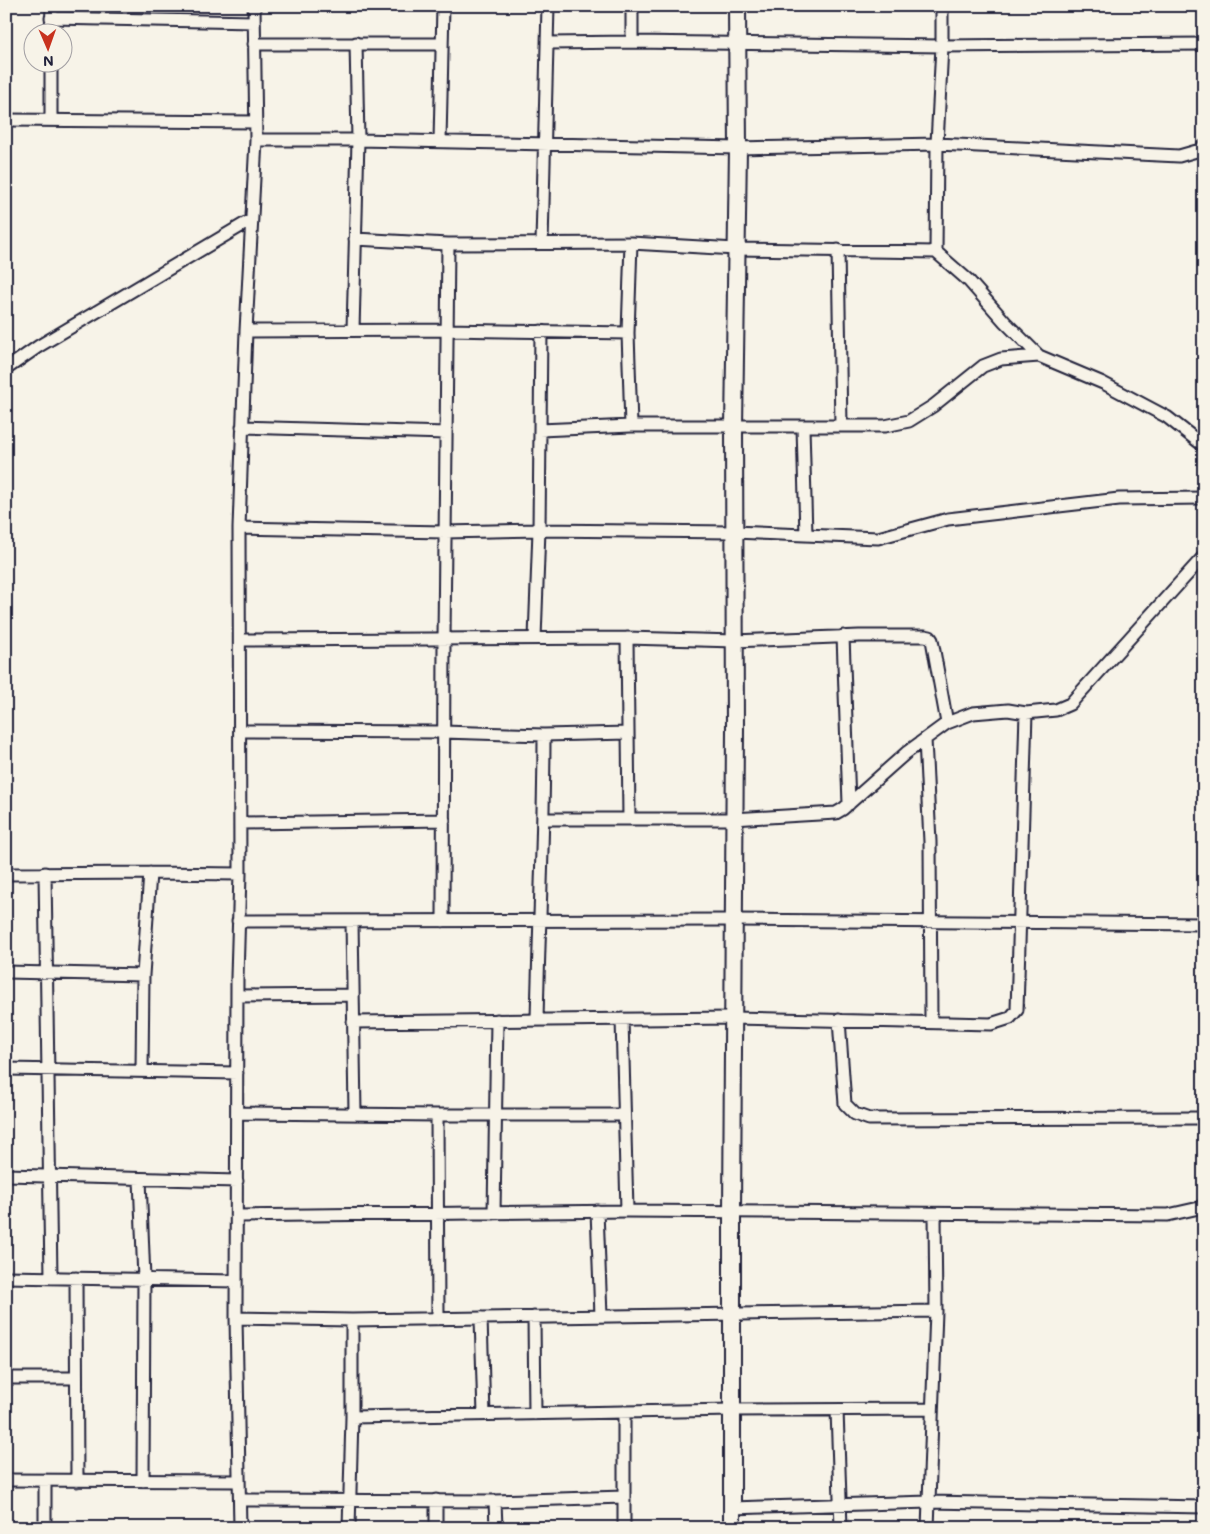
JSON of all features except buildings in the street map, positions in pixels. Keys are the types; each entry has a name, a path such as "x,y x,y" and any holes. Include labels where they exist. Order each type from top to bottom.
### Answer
{"street":[{"path":"240,1528 236,1318 237,996 240,874 239,528 246,331 256,140 254,6"},
{"path":"440,141 443,6"},
{"path":"542,243 548,6"},
{"path":"632,6 632,42"},
{"path":"732,1528 734,427 738,148 737,6"},
{"path":"936,252 937,144 942,6"},
{"path":"51,12 254,22"},
{"path":"548,43 632,42 942,46 1204,44"},
{"path":"353,330 358,140 356,43"},
{"path":"254,44 442,44"},
{"path":"51,72 51,120"},
{"path":"6,120 256,122"},
{"path":"256,140 440,141 738,148 937,144 1180,156 1200,150 1204,146"},
{"path":"6,369 39,346 251,220"},
{"path":"355,239 448,244 631,243 736,248 936,252 969,281 1005,322 1039,356 1103,383 1167,417 1204,446"},
{"path":"631,243 628,333 631,426"},
{"path":"443,920 448,244"},
{"path":"838,250 841,426"},
{"path":"246,331 447,330 628,333"},
{"path":"535,638 539,530 541,331"},
{"path":"540,430 631,426 885,426 909,421 933,406 983,366 1001,359 1039,356"},
{"path":"804,426 806,535"},
{"path":"242,427 446,433"},
{"path":"239,528 445,532 539,530 734,532 878,538 948,519 1119,499 1204,498"},
{"path":"544,818 733,819 836,813 849,804 906,752 947,723 973,713 1008,710 1026,713 1056,710 1070,704 1204,556"},
{"path":"240,640 627,638 734,641 843,636 930,637 947,723"},
{"path":"843,636 849,804"},
{"path":"627,638 629,819"},
{"path":"353,1022 733,1018 991,1024 1010,1018 1017,1010 1026,713"},
{"path":"240,731 443,732 544,735 628,733"},
{"path":"537,1020 544,818 544,735"},
{"path":"925,739 930,842 931,1022"},
{"path":"240,823 444,820"},
{"path":"45,873 48,973 51,1278"},
{"path":"142,1071 143,975 150,873"},
{"path":"6,874 240,874"},
{"path":"238,921 734,920 1204,924"},
{"path":"352,921 355,1113"},
{"path":"6,972 143,975"},
{"path":"237,996 352,995"},
{"path":"622,1019 627,1211"},
{"path":"494,1213 494,1115 498,1020"},
{"path":"839,1020 846,1104 855,1114 868,1119 1204,1118"},
{"path":"6,1069 237,1073"},
{"path":"237,1113 624,1115"},
{"path":"437,1115 438,1319"},
{"path":"6,1175 237,1181"},
{"path":"140,1178 144,1279 143,1480"},
{"path":"237,1216 596,1211 935,1215 1168,1215 1198,1208 1204,1204"},
{"path":"596,1211 601,1316"},
{"path":"928,1528 936,1312 935,1215"},
{"path":"6,1277 236,1281"},
{"path":"76,1278 77,1480"},
{"path":"236,1318 352,1320 936,1312"},
{"path":"534,1317 535,1414"},
{"path":"481,1318 484,1414"},
{"path":"349,1528 352,1320"},
{"path":"6,1378 75,1378"},
{"path":"352,1417 733,1410 932,1409"},
{"path":"837,1410 841,1528"},
{"path":"624,1412 624,1528"},
{"path":"6,1480 239,1481"},
{"path":"45,1480 45,1528"},
{"path":"240,1500 495,1501 624,1497"},
{"path":"436,1500 436,1528"},
{"path":"495,1501 496,1528"},
{"path":"732,1508 929,1502 1204,1507"}]}
